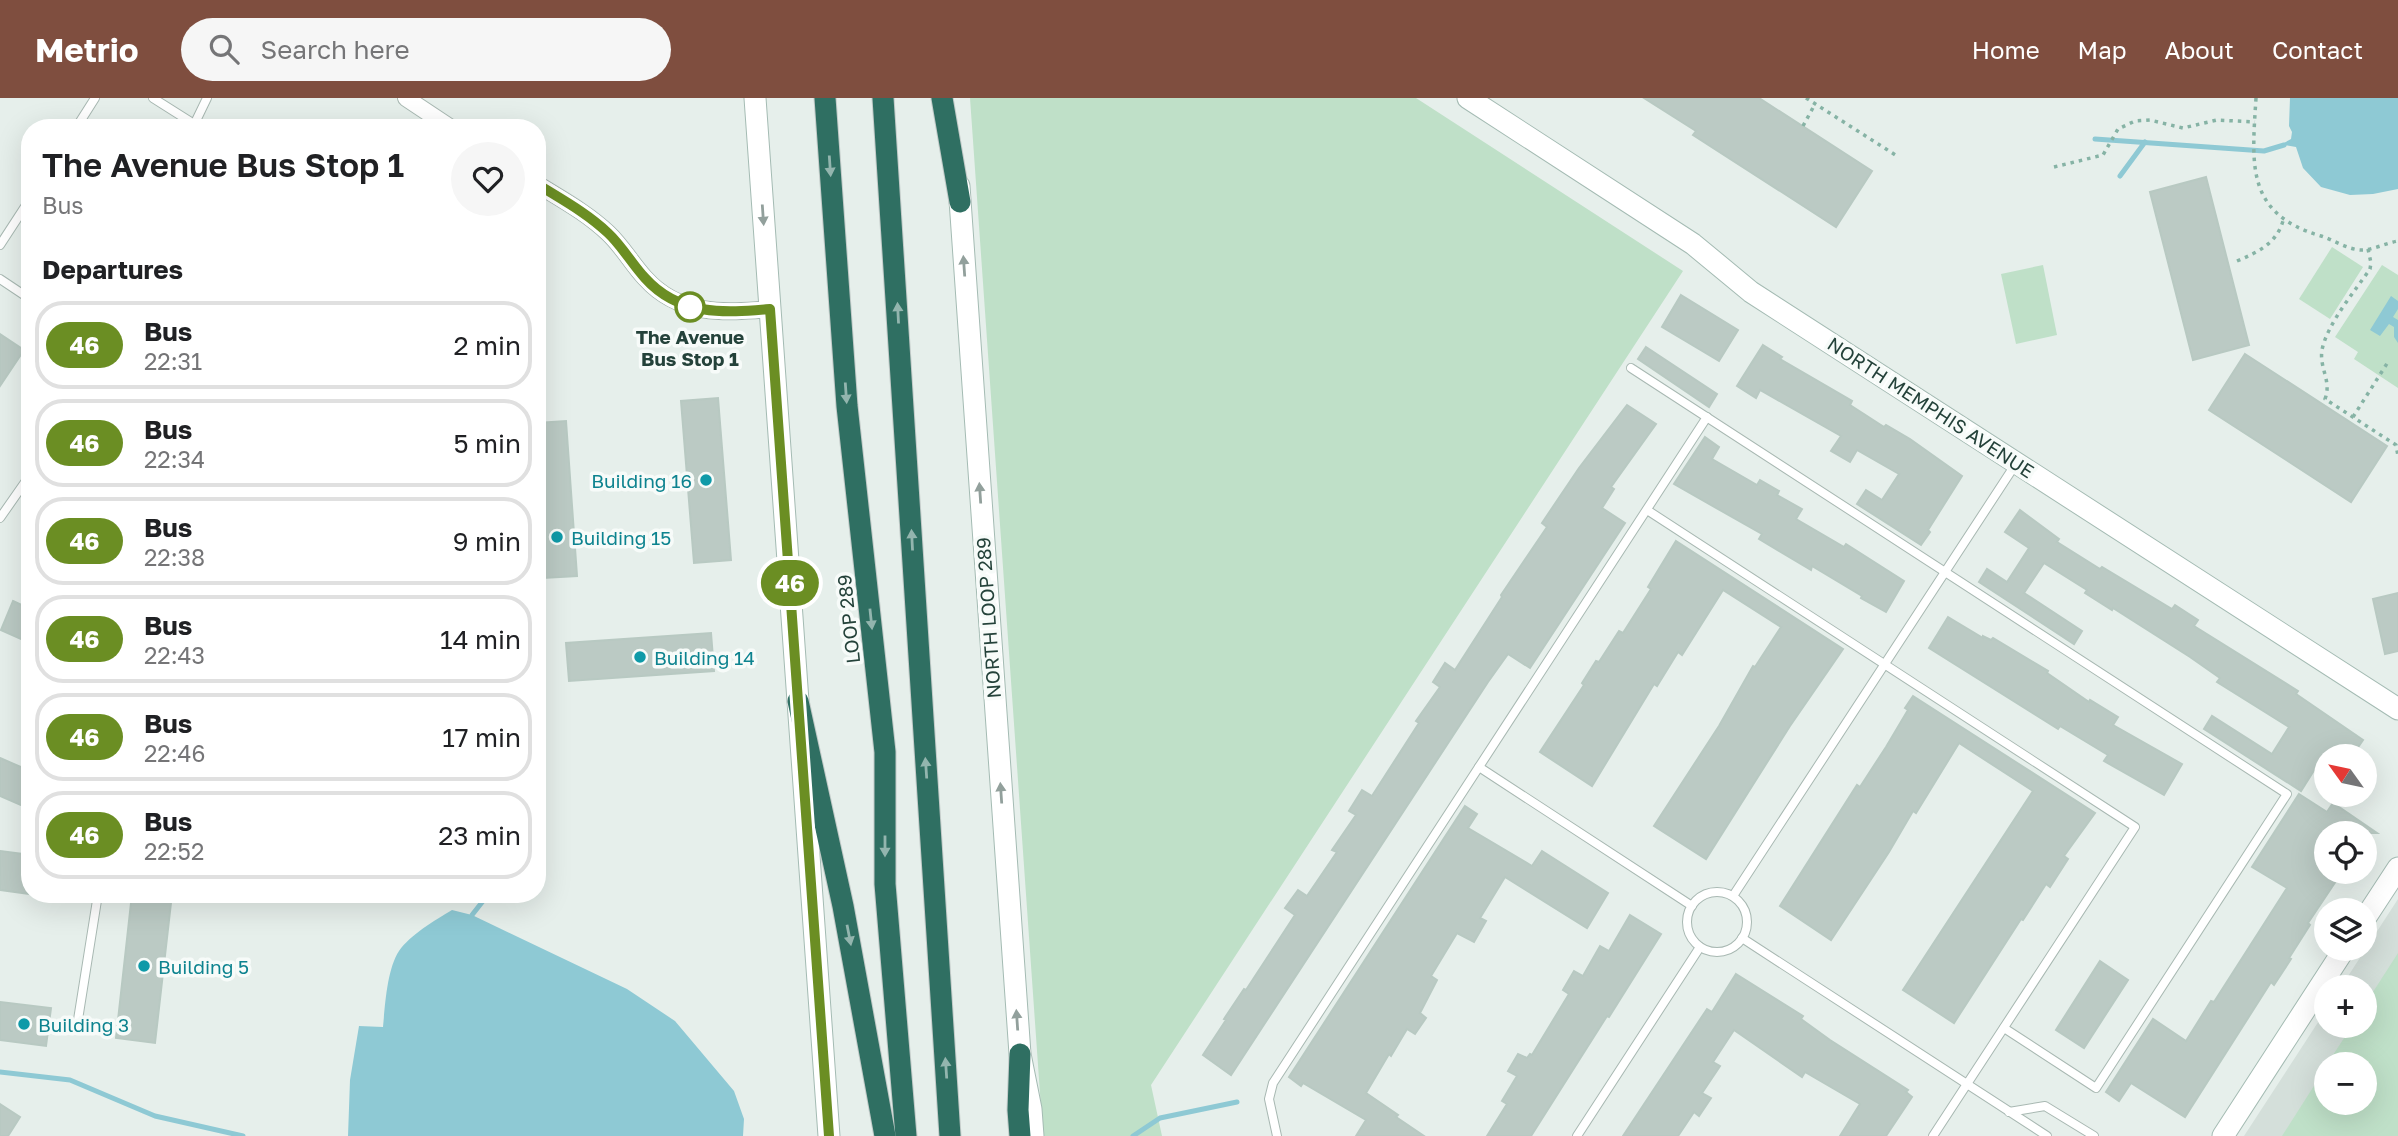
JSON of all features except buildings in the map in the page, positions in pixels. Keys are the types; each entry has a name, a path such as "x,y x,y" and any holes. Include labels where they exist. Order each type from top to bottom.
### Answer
{"highway":[{"name":"LOOP 289","path":"825,98 847,406 886,752 885,884 906,1136"},
{"path":"883,98 950,1136"},
{"path":"942,98 960,202"},
{"path":"798,701 843,906 885,1136"},
{"path":"1020,1054 1020,1136"}],"main road":[{"path":"755,98 829,1136"},
{"name":"NORTH LOOP 289","path":"953,98 1020,1054 1031,1109 1033,1136"},
{"name":"NORTH MEMPHIS AVENUE","path":"1468,98 1693,244 1751,292 2398,709"},
{"path":"2377,900 2398,868"},
{"path":"2223,1136 2337,961"}],"street":[{"path":"405,98 437,119"},
{"path":"546,190 609,234 646,280 680,303 696,309 732,312 770,309"}],"lane":[{"path":"82,119 96,98"},
{"path":"153,98 184,119"},
{"path":"197,119 207,98"},
{"path":"0,245 21,213"},
{"path":"0,279 21,293"},
{"path":"1631,368 2287,794 2096,1088 2004,1028"},
{"path":"1277,1136 1269,1099 1273,1083 1707,417"},
{"path":"1734,896 2017,462"},
{"path":"0,518 21,488"},
{"path":"1647,510 2135,827 1933,1136"},
{"path":"1479,767 1692,906"},
{"path":"1721,892 1734,896 1746,912 1747,926 1742,938 1732,948 1720,952 1700,947 1691,937 1687,925 1692,906 1707,893 1721,892"},
{"path":"77,1026 97,903"},
{"path":"1742,938 2047,1136"},
{"path":"1577,1136 1700,947"},
{"path":"2009,1112 2045,1106 2094,1136"}],"path":[{"path":"1806,98 1897,156"},
{"path":"2256,98 2255,173 2266,200 2283,221 2361,250 2398,241"},
{"path":"1803,126 1815,104"},
{"path":"2054,167 2099,158 2108,150 2118,129 2134,121 2159,121 2183,128 2217,120 2255,122"},
{"path":"2237,261 2268,245 2279,233 2283,221"},
{"path":"2368,249 2370,269 2329,331 2322,350 2329,384 2325,399 2397,444 2398,456"},
{"path":"2353,416 2388,362"}],"shaded area":[{"path":"2398,899 2398,1136 2244,1136 2314,1028 2314,1038 2377,1038 2377,975 2349,975 2358,961 2377,961 2377,931"}],"green space":[{"path":"970,98 1416,98 1683,271 1151,1085 1162,1136 1043,1136"},
{"path":"2332,247 2363,267 2330,319 2299,299"},
{"path":"2043,265 2057,335 2016,344 2001,274"},
{"path":"2382,265 2398,275 2398,388 2354,359 2358,352 2335,337"},
{"path":"2398,953 2398,1136 2282,1136 2314,1086 2314,1115 2377,1115 2377,1052 2335,1052 2344,1038 2377,1038 2377,986"}],"water":[{"path":"2290,98 2398,98 2398,189 2350,195 2321,187 2303,168 2296,147 2284,145 2291,139 2292,132 2289,126"},
{"path":"2391,296 2398,301 2398,309 2393,317 2398,320 2398,343 2394,337 2394,327 2389,324 2380,336 2370,330"},
{"path":"452,910 472,915 627,989 675,1021 734,1091 744,1119 743,1136 348,1136 350,1080 359,1026 383,1027 389,977 399,951 416,934"}],"waterway":[{"path":"2095,139 2264,151 2284,145"},
{"path":"2120,176 2145,142"},
{"path":"472,915 481,903"},
{"path":"0,1072 70,1080 155,1116 243,1136"},
{"path":"1133,1136 1160,1118 1237,1102"}],"bus line":[{"name":"46","path":"546,190 609,234 646,280 680,303 696,309 732,312 770,309 829,1136"}],"place":[{"name":"The Avenue Bus Stop 1","path":"690,307"},
{"name":"Building 16","path":"706,480"},
{"name":"Building 15","path":"557,537"},
{"name":"Building 14","path":"640,657"},
{"name":"Building 5","path":"144,966"},
{"name":"Building 3","path":"24,1024"}]}
